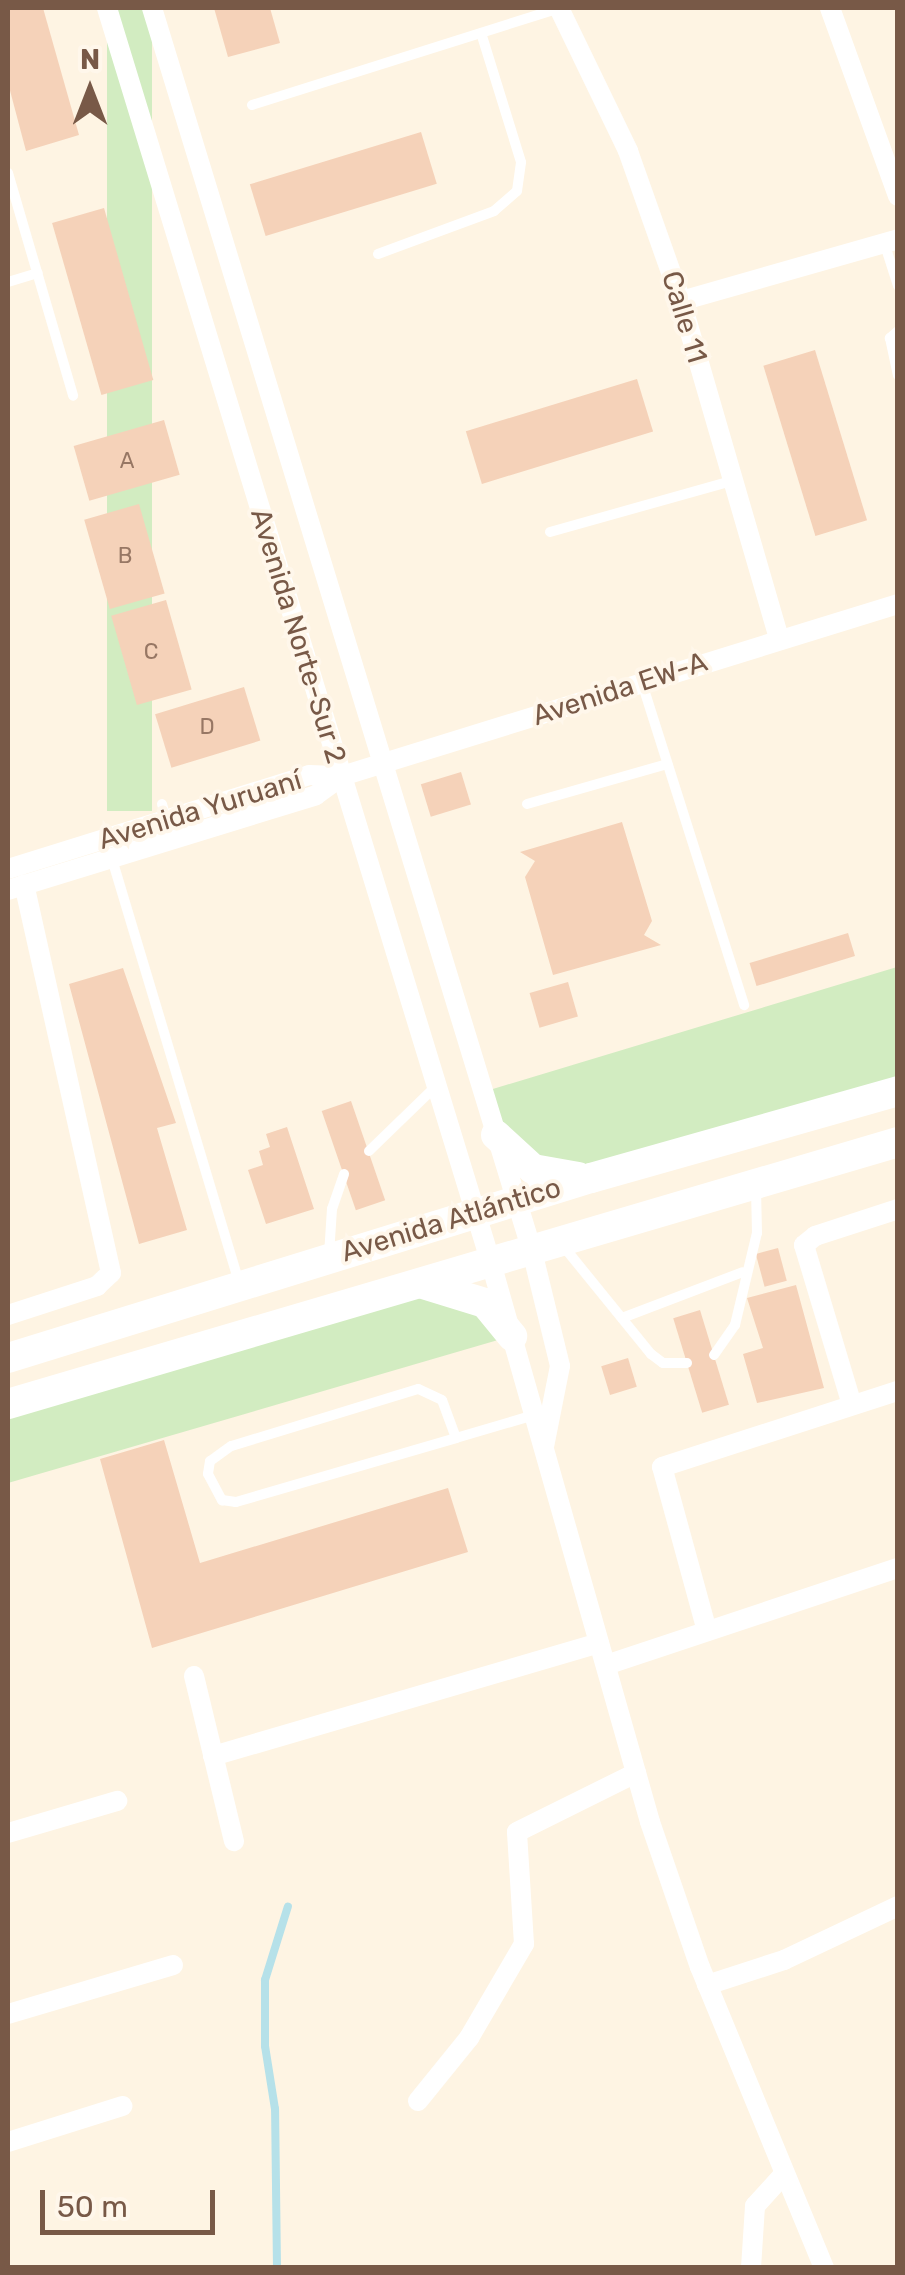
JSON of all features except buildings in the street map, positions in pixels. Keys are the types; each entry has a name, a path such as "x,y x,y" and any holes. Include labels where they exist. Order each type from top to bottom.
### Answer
{"main road":[{"name":"Avenida Atlántico","path":"8,1358 516,1200 898,1091"},
{"path":"496,1135 533,1170 591,1178"},
{"name":"Avenida Atlántico","path":"8,1404 898,1142"},
{"path":"418,1284 485,1302 512,1336"}],"street":[{"name":"Avenida Norte-Sur 2","path":"107,8 491,1263 636,1772 707,1985 824,2268"},
{"name":"Avenida Norte-Sur 2","path":"152,8 516,1200 546,1247 562,1384 544,1447"},
{"name":"Calle 11","path":"559,8 628,151 681,302 779,638"},
{"path":"830,8 898,196"},
{"path":"681,302 890,240"},
{"name":"Avenida EW-A","path":"342,776 898,604"},
{"name":"Avenida Yuruaní","path":"8,869 164,811 309,775 342,776"},
{"name":"Avenida Yuruaní","path":"16,888 316,794 342,776"},
{"path":"8,1315 97,1286 111,1273 16,888"},
{"path":"852,1405 804,1245 814,1236 898,1209"},
{"path":"707,1631 662,1467 898,1391"},
{"path":"606,1665 898,1568"},
{"path":"213,1756 599,1642"},
{"path":"194,1676 234,1841"},
{"path":"418,2100 469,2038 524,1944 517,1832 636,1772"},
{"path":"8,1833 117,1801"},
{"path":"707,1985 784,1960 898,1906"},
{"path":"8,2014 173,1966"},
{"path":"8,2142 122,2106"},
{"path":"751,2268 755,2206 784,2174"}],"lane":[{"path":"252,105 559,8"},
{"path":"378,254 494,210 517,190 521,162 481,34"},
{"path":"8,173 74,396"},
{"path":"890,240 898,286"},
{"path":"8,282 38,273"},
{"path":"898,331 890,338 898,374"},
{"path":"550,532 733,481"},
{"path":"641,682 744,1006"},
{"path":"528,804 667,764"},
{"path":"112,858 240,1285"},
{"path":"369,1150 436,1086"},
{"path":"329,1258 332,1210 344,1174"},
{"path":"714,1355 735,1324 743,1272 757,1233 756,1184"},
{"path":"546,1247 622,1318 663,1364 687,1363"},
{"path":"622,1318 743,1272"},
{"path":"456,1438 442,1400 418,1389 231,1446 210,1461 208,1474 222,1500 236,1502 456,1438 534,1415"}],"green space":[{"path":"107,8 152,8 152,811 107,811"},
{"path":"897,967 897,1091 591,1178 533,1169 483,1092"},
{"path":"448,1288 512,1336 8,1483 8,1404"}],"waterway":[{"path":"277,2268 275,2109 265,2046 265,1980 288,1906"}]}
